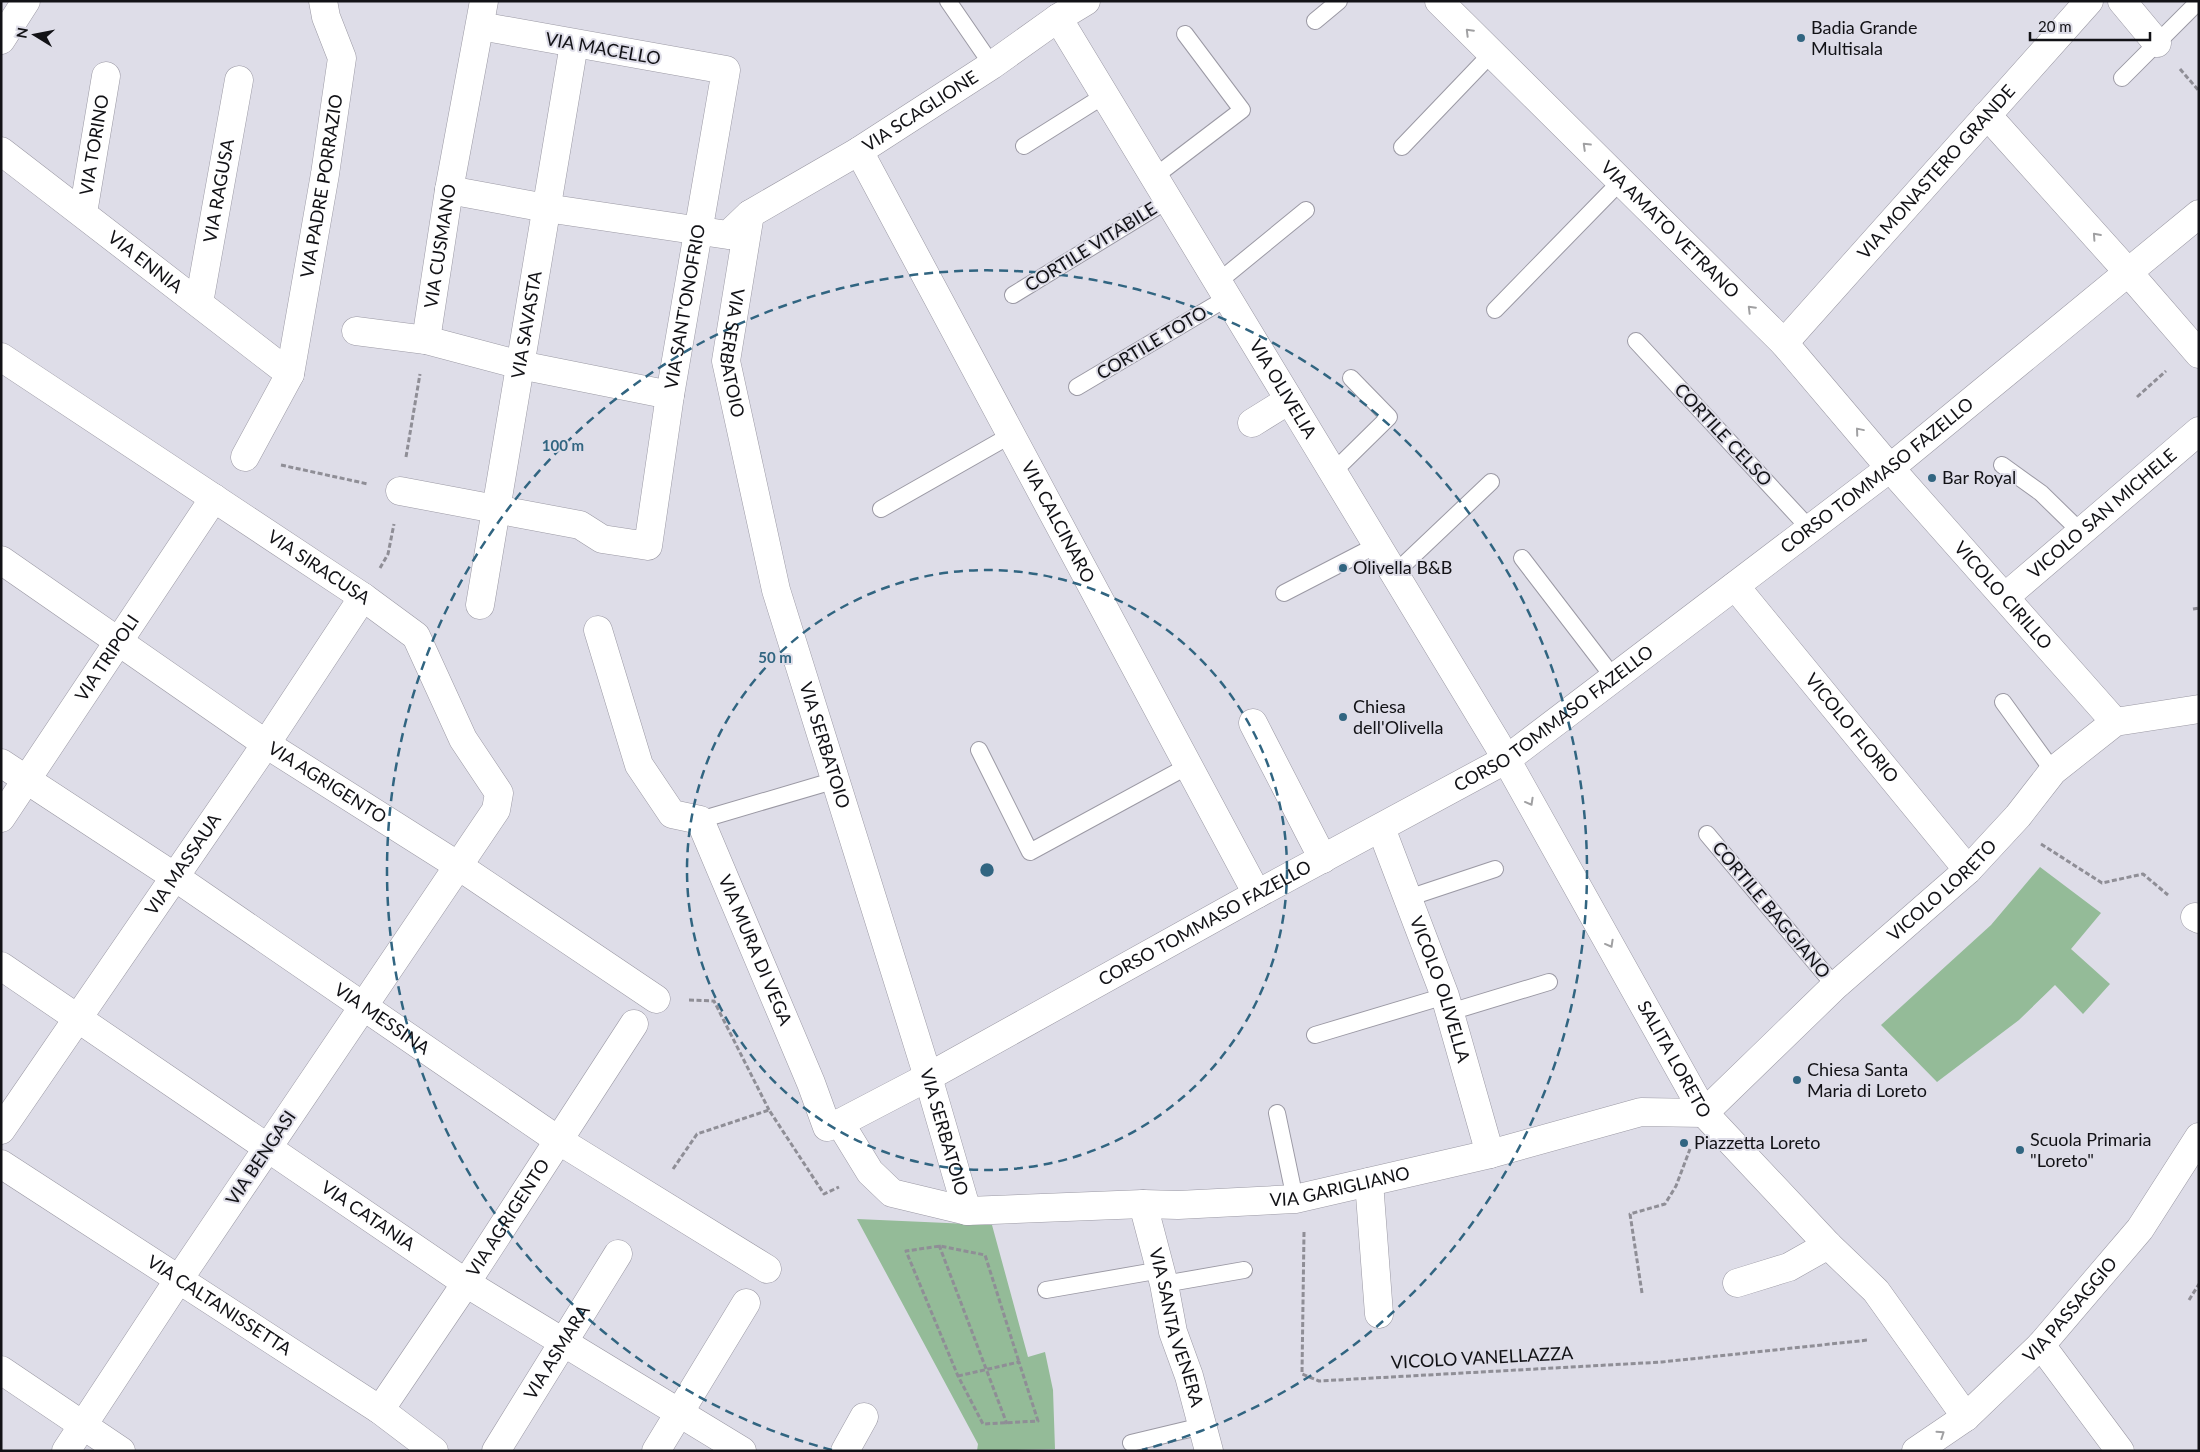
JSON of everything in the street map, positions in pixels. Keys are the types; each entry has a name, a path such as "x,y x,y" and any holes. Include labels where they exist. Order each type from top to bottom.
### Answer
{"street":[{"path":"1,40 26,1"},
{"name":"VIA PADRE PORRAZIO","path":"245,457 290,374 325,174 342,58 326,17 323,1"},
{"name":"VIA AMATO VETRANO","path":"1439,1 1784,343 1890,468"},
{"name":"VIA MONASTERO GRANDE","path":"1784,343 2089,1"},
{"path":"2122,1 2157,42"},
{"name":"VIA SCAGLIONE","path":"449,190 546,208 728,234 750,214 859,151 992,65 1072,7"},
{"name":"VIA OLIVELIA","path":"1072,7 1105,95 1507,759"},
{"name":"VIA MACELLO","path":"482,14 574,44 726,70"},
{"name":"VIA CUSMANO","path":"426,340 449,190 482,14"},
{"name":"VIA SAVASTA","path":"480,605 574,44"},
{"name":"VIA SANT'ONOFRIO","path":"495,510 580,525 602,540 648,546 670,395 726,70"},
{"name":"VIA TORINO","path":"83,213 106,76"},
{"name":"VIA RAGUSA","path":"199,303 239,80"},
{"path":"1987,115 2199,354"},
{"name":"VIA ENNIA","path":"1,151 290,374"},
{"name":"VIA CALCINARO","path":"859,151 1257,894"},
{"name":"VIA SERBATOIO","path":"750,214 726,361 776,590 928,1077 967,1211"},
{"name":"CORSO TOMMASO FAZELLO","path":"840,1123 928,1077 1257,894 1507,759 1890,468 2199,214"},
{"path":"356,331 426,340 520,365 670,395"},
{"name":"VIA SIRACUSA","path":"1,357 364,597 416,636 463,739 499,793 496,810 458,866"},
{"path":"1252,423 1289,400"},
{"name":"VICOLO SAN MICHELE","path":"2005,597 2199,431"},
{"name":"VICOLO CIRILLO","path":"1890,468 2115,722"},
{"path":"400,491 495,510"},
{"name":"VIA TRIPOLI","path":"1,818 214,498"},
{"name":"VIA AGRIGENTO","path":"1,560 266,744 458,866 656,999"},
{"name":"VICOLO FLORIO","path":"1736,586 1968,870"},
{"name":"VIA MASSAUA","path":"1,1130 9,1102 78,1018 266,744 364,597"},
{"path":"598,630 639,765 672,814 700,820"},
{"name":"VICOLO LORETO","path":"1704,1113 1835,986 1968,870 2018,816 2053,771 2115,722 2199,708"},
{"path":"1253,723 1323,859"},
{"name":"SALITA LORETO","path":"1507,759 1704,1113 1828,1245 1876,1291 1966,1417"},
{"name":"VIA MESSINA","path":"1,763 175,877 558,1140 767,1269"},
{"name":"VIA MURA DI VEGA","path":"700,820 811,1083 827,1127 840,1123"},
{"name":"VICOLO OLIVELLA","path":"1381,828 1448,1004 1490,1154"},
{"name":"VIA BENGASI","path":"66,1451 179,1279 458,866"},
{"name":"VIA CATANIA","path":"1,966 466,1283 742,1451"},
{"name":"VIA AGRIGENTO","path":"380,1410 466,1283 634,1024"},
{"name":"VIA GARIGLIANO","path":"967,1211 1143,1204 1178,1205 1300,1197 1490,1154 1641,1112 1704,1113"},
{"path":"840,1123 870,1172 892,1193 967,1211"},
{"name":"VIA PASSAGGIO","path":"1916,1451 1966,1417 2041,1345 2140,1229 2197,1139"},
{"name":"VIA CALTANISSETTA","path":"1,1164 380,1410 434,1451"},
{"path":"1368,1182 1379,1314"},
{"name":"VIA SANTA VENERA","path":"1143,1204 1163,1277 1173,1332 1190,1376 1206,1439"},
{"path":"1737,1284 1789,1267 1828,1245"},
{"name":"VIA ASMARA","path":"496,1451 618,1254"},
{"path":"656,1451 746,1303"},
{"path":"2041,1345 2120,1451"},
{"path":"1,1370 121,1451"},
{"path":"845,1451 864,1417"}],"lane":[{"path":"948,1 992,65"},
{"path":"1316,21 1339,1"},
{"path":"2122,78 2199,1"},
{"path":"1154,177 1242,110 1185,34"},
{"path":"1402,147 1491,54"},
{"path":"1024,146 1105,95"},
{"path":"1495,310 1622,181"},
{"name":"CORTILE VITABILE","path":"1013,295 1168,200"},
{"name":"CORTILE TOTO","path":"1077,387 1223,290 1306,210"},
{"name":"CORTILE CELSO","path":"1636,341 1810,529"},
{"path":"1333,472 1389,417 1351,378"},
{"path":"881,509 1011,435"},
{"path":"2002,465 2041,493 2082,533"},
{"path":"1395,573 1491,482"},
{"path":"1284,593 1377,545"},
{"path":"1522,558 1614,678"},
{"path":"2002,702 2053,771"},
{"path":"978,750 1030,852 1188,766"},
{"path":"700,820 836,780"},
{"name":"CORTILE BAGGIANO","path":"1707,834 1835,986"},
{"path":"1408,898 1495,869"},
{"path":"1315,1035 1549,982"},
{"path":"1277,1114 1300,1197"},
{"path":"1046,1290 1244,1270"},
{"path":"1131,1443 1206,1439"}],"path":[{"path":"364,597 388,554 426,340"},
{"path":"245,457 400,491"},
{"path":"2193,609 2199,608"},
{"path":"2018,816 2028,836 2102,883 2143,874 2197,918"},
{"path":"714,1001 769,1110 817,1185"},
{"path":"653,1198 697,1134 769,1110"},
{"path":"1642,1293 1630,1214 1665,1204 1676,1186"},
{"name":"VICOLO VANELLAZZA","path":"1300,1197 1302,1374 1319,1380 1662,1362 1841,1344"},
{"path":"927,1201 930,1222 1006,1424"},
{"path":"940,1246 985,1255 1038,1421 983,1424 958,1376 906,1251 940,1246"},
{"path":"2189,1300 2199,1284"},
{"path":"958,1376 1019,1362"}],"green space":[{"path":"2040,867 2101,913 2071,949 2110,984 2083,1014 2055,985 2019,1020 1937,1082 1881,1025 1991,925"},
{"path":"857,1219 992,1225 1028,1357 1045,1352 1053,1390 1055,1449 977,1451 978,1444"}],"place":[{"name":"Badia Grande Multisala","path":"1801,38"},
{"name":"Bar Royal","path":"1932,478"},
{"name":"Olivella B&B","path":"1343,568"},
{"name":"Chiesa dell'Olivella","path":"1343,717"},
{"name":"Chiesa Santa Maria di Loreto","path":"1797,1080"},
{"name":"Piazzetta Loreto","path":"1684,1143"},
{"name":"Scuola Primaria \"Loreto\"","path":"2020,1150"}]}
